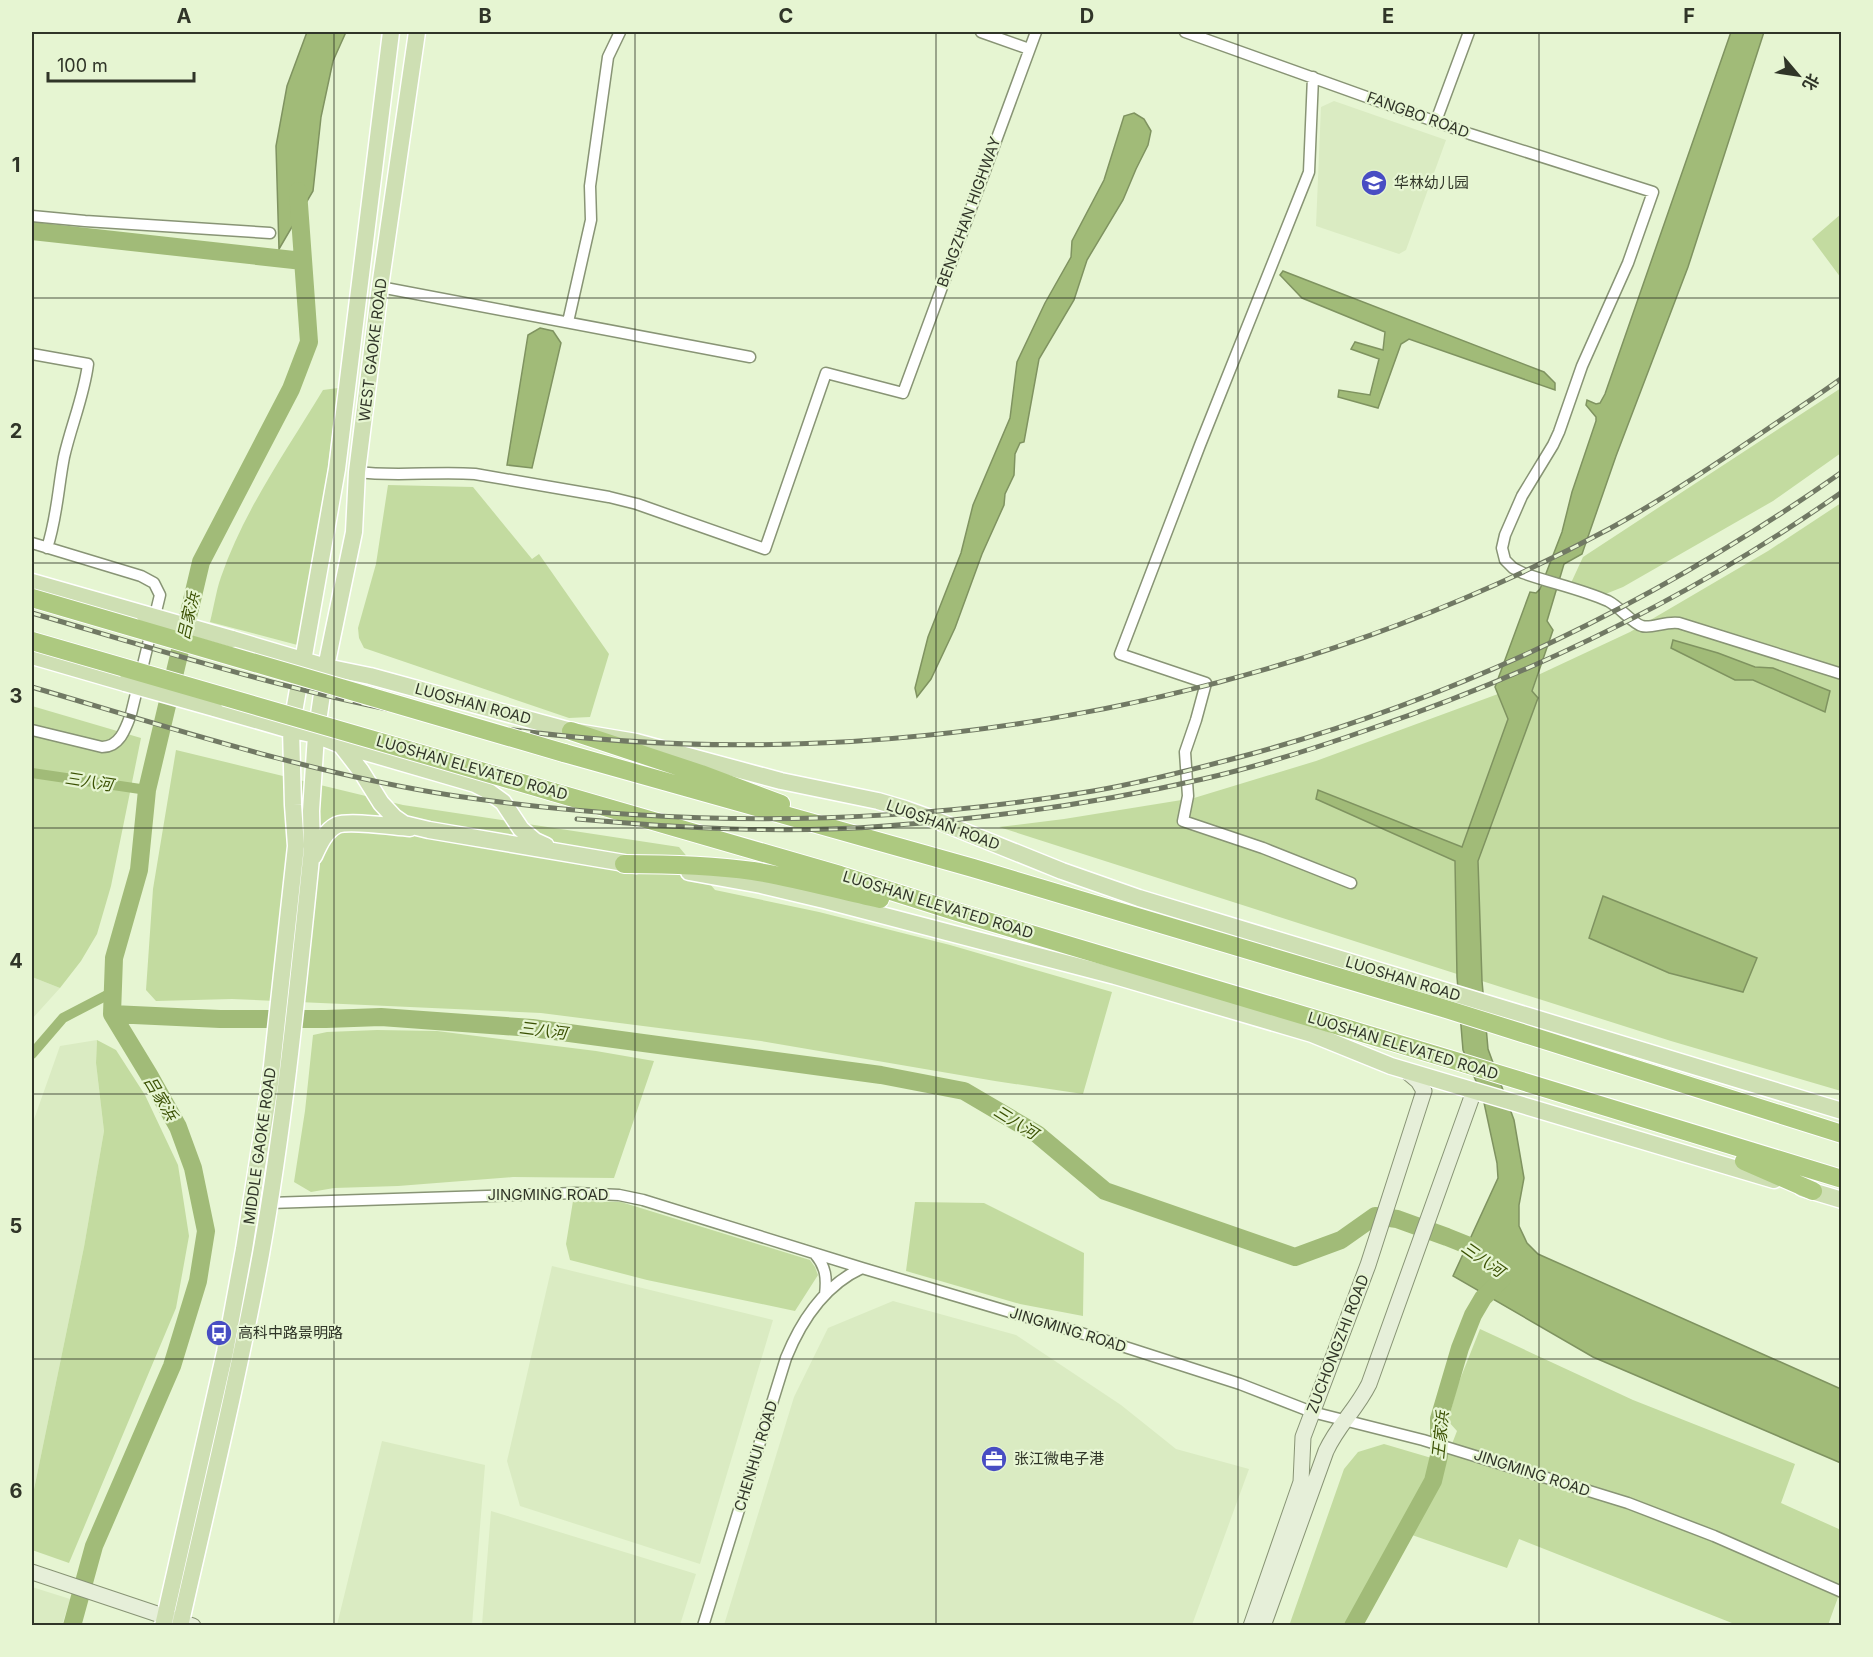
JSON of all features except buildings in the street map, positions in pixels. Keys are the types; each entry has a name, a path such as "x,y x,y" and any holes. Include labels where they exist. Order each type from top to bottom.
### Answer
{"highway":[{"path":"32,598 564,753 1445,1000 1842,1134"},
{"name":"LUOSHAN ELEVATED ROAD","path":"32,640 840,875 1842,1179"},
{"path":"571,731 700,774 803,812 891,839 973,868"},
{"path":"624,864 669,864 747,871 899,903 957,912"},
{"path":"1588,1102 1712,1151 1755,1164 1813,1191"}],"main road":[{"name":"WEST GAOKE ROAD","path":"303,659 337,469 391,32"},
{"name":"WEST GAOKE ROAD","path":"326,667 354,532 357,472 380,287 417,32"},
{"name":"LUOSHAN ROAD","path":"32,582 326,667 370,676 571,731 636,742 781,781 878,801 905,809 1129,895 1445,1000"},
{"path":"32,656 316,735 341,745 475,784 503,802 521,829 535,841 552,850"},
{"name":"MIDDLE GAOKE ROAD","path":"173,1623 242,1350 269,1203 287,1004 296,846 291,729 303,659"},
{"name":"MIDDLE GAOKE ROAD","path":"287,1004 311,862 311,811 316,735 326,667"},
{"path":"341,745 381,803 404,824 624,864 761,885 1041,956 1312,1034 1405,1070 1842,1200"},
{"path":"311,862 328,832 337,825 348,823 429,830"},
{"path":"1492,1015 1842,1111"},
{"name":"MIDDLE GAOKE ROAD","path":"173,1623 235,1301 263,1134 284,1036"},
{"name":"ZUCHONGZHI ROAD","path":"1251,1626 1301,1482 1303,1437 1368,1265 1424,1091 1418,1081 1405,1070"},
{"name":"ZUCHONGZHI ROAD","path":"1263,1626 1333,1435 1355,1407 1369,1384 1474,1091"},
{"path":"35,1578 173,1623"}],"street":[{"path":"568,322 591,220 590,186 608,57 620,32"},
{"path":"981,32 1029,49"},
{"name":"BENGZHAN HIGHWAY","path":"357,472 381,476 475,474 609,497 637,504 765,549 826,373 903,393 1036,32"},
{"name":"FANGBO ROAD","path":"1185,32 1514,148 1653,192 1628,263 1582,366 1559,432 1522,496 1503,541 1503,554 1508,564 1518,570 1610,602 1635,624 1642,627 1670,622 1679,623 1842,674"},
{"path":"1436,121 1469,32"},
{"path":"1313,77 1309,172 1200,445 1120,654 1206,683 1185,752 1188,796 1183,820 1263,848 1351,883"},
{"path":"32,216 270,233"},
{"path":"380,287 750,357"},
{"path":"32,354 88,364 81,401 65,455 54,525 46,548"},
{"path":"32,543 149,579 160,595 131,714 126,727 115,743 102,747 32,730"},
{"name":"JINGMING ROAD","path":"269,1203 599,1193 643,1200 1094,1337 1240,1384 1312,1412 1460,1450 1666,1517 1842,1592"},
{"path":"815,1254 826,1274 825,1295"},
{"name":"CHENHUI ROAD","path":"703,1626 794,1338 825,1295 842,1279 862,1268"}],"shaded area":[{"name":"华林幼儿园","path":"1334,101 1446,140 1406,250 1399,254 1316,226 1321,107"},
{"path":"1841,214 1841,278 1812,239"},
{"path":"338,388 305,647 210,622 221,577 254,504 323,390"},
{"path":"1841,388 1841,453 1773,501 1623,587 1603,595 1571,583 1583,557"},
{"path":"388,485 473,487 532,559 539,554 609,654 590,717 569,718 364,648 359,638 358,628 376,564"},
{"path":"1841,503 1841,1091 1671,1041 1482,981 1478,861 1537,699 1532,692 1538,675 1630,632 1768,551"},
{"path":"1498,694 1508,719 1462,847 1318,790 1317,799 1455,861 1457,974 999,827 1194,798 1316,761"},
{"path":"32,706 141,738 111,886 97,934 81,961 60,988 32,977"},
{"path":"176,750 403,805 679,847 715,890 819,912 950,945 1112,992 1083,1094 761,1041 541,1013 232,999 156,1001 146,990 153,889"},
{"path":"32,977 60,988 32,1019"},
{"path":"437,1031 596,1051 654,1061 614,1178 513,1177 398,1186 334,1188 311,1192 294,1182 305,1111 313,1035 327,1032"},
{"path":"97,1040 96,1063 104,1131 84,1247 32,1499 32,1125 60,1046"},
{"path":"97,1040 116,1050 145,1095 178,1165 189,1236 176,1308 69,1563 32,1550 32,1499 84,1247 104,1131 96,1063"},
{"path":"573,1201 621,1202 810,1260 818,1275 795,1311 647,1280 570,1260 566,1244"},
{"path":"915,1202 984,1203 1084,1253 1083,1316 1020,1304 906,1271"},
{"path":"552,1266 773,1320 700,1564 520,1506 507,1461"},
{"name":"张江微电子港","path":"893,1301 1016,1335 1121,1405 1176,1449 1249,1469 1192,1625 724,1625 794,1397 828,1328"},
{"path":"1480,1329 1633,1400 1795,1464 1781,1503 1841,1530 1841,1589 1828,1625 1737,1625 1519,1539 1507,1568 1412,1535 1359,1625 1289,1626 1344,1469 1358,1452 1384,1444 1445,1462 1457,1431 1448,1421 1457,1387"},
{"path":"382,1441 485,1465 472,1625 337,1625"},
{"path":"491,1511 696,1574 680,1625 482,1625"},
{"path":"32,1587 70,1599 62,1625 32,1625"}],"water":[{"path":"307,32 346,32 333,61 321,117 313,191 279,249 276,146 287,86"},
{"path":"1731,32 1764,32 1688,267 1616,456 1582,554 1564,564 1547,621 1553,630 1532,691 1538,698 1478,861 1482,981 1488,1049 1514,1120 1524,1178 1519,1205 1519,1226 1527,1243 1538,1254 1841,1389 1841,1463 1593,1357 1453,1276 1498,1178 1483,1098 1463,1050 1457,977 1455,861 1316,799 1318,790 1462,847 1508,719 1495,687 1530,592 1536,593 1540,589 1562,532 1572,492 1596,421 1596,417 1586,405 1587,400 1596,404 1600,403 1605,394"},
{"path":"1134,113 1144,119 1151,131 1148,145 1123,200 1087,260 1074,300 1039,359 1024,442 1020,443 1015,454 1014,475 1005,494 1004,505 982,554 955,628 931,679 917,697 915,688 928,637 961,553 973,505 1010,418 1017,362 1045,303 1071,257 1072,241 1104,180 1124,116"},
{"path":"1283,271 1544,372 1555,383 1555,390 1409,339 1401,344 1378,408 1338,397 1339,390 1370,395 1379,359 1351,349 1355,342 1383,350 1385,332 1302,298 1280,275"},
{"path":"540,328 553,331 561,343 532,468 507,465 528,335"},
{"path":"1673,640 1755,667 1773,668 1830,691 1825,712 1753,680 1735,680 1671,648"},
{"path":"1603,896 1757,958 1743,992 1669,973 1589,938"}],"waterway":[{"name":"吕家浜","path":"72,1626 94,1546 172,1366 198,1281 206,1231 193,1168 178,1127 112,1014 114,958 139,870 147,790 201,562 291,389 309,342 298,191"},
{"path":"32,231 303,261"},
{"name":"三八河","path":"32,773 147,790"},
{"path":"32,1054 63,1018 113,992"},
{"name":"三八河","path":"112,1014 220,1019 381,1017 532,1028 881,1075 964,1091 1037,1134 1105,1191 1295,1257 1341,1240 1375,1216 1397,1219 1467,1245 1486,1261"},
{"name":"王家浜","path":"1353,1626 1433,1481 1439,1456 1439,1419 1460,1348 1473,1315 1483,1298 1502,1279"}],"railway":[{"path":"32,613 243,674 350,701 458,722 605,739 753,745 901,738 1049,719 1194,688 1337,646 1476,593 1609,529 1687,482 1842,378"},
{"path":"32,687 295,763 402,787 536,806 695,818 775,819 855,817 1014,803 1153,779 1251,754 1330,730 1484,673 1632,602 1774,518 1842,472"},
{"path":"577,819 770,830 885,826 965,819 1045,808 1164,788 1224,774 1329,743 1433,707 1555,656 1673,597 1731,564 1842,492"}],"place":[{"name":"华林幼儿园","path":"1374,183"},
{"name":"高科中路景明路","path":"219,1333"},
{"name":"张江微电子港","path":"994,1459"}]}
